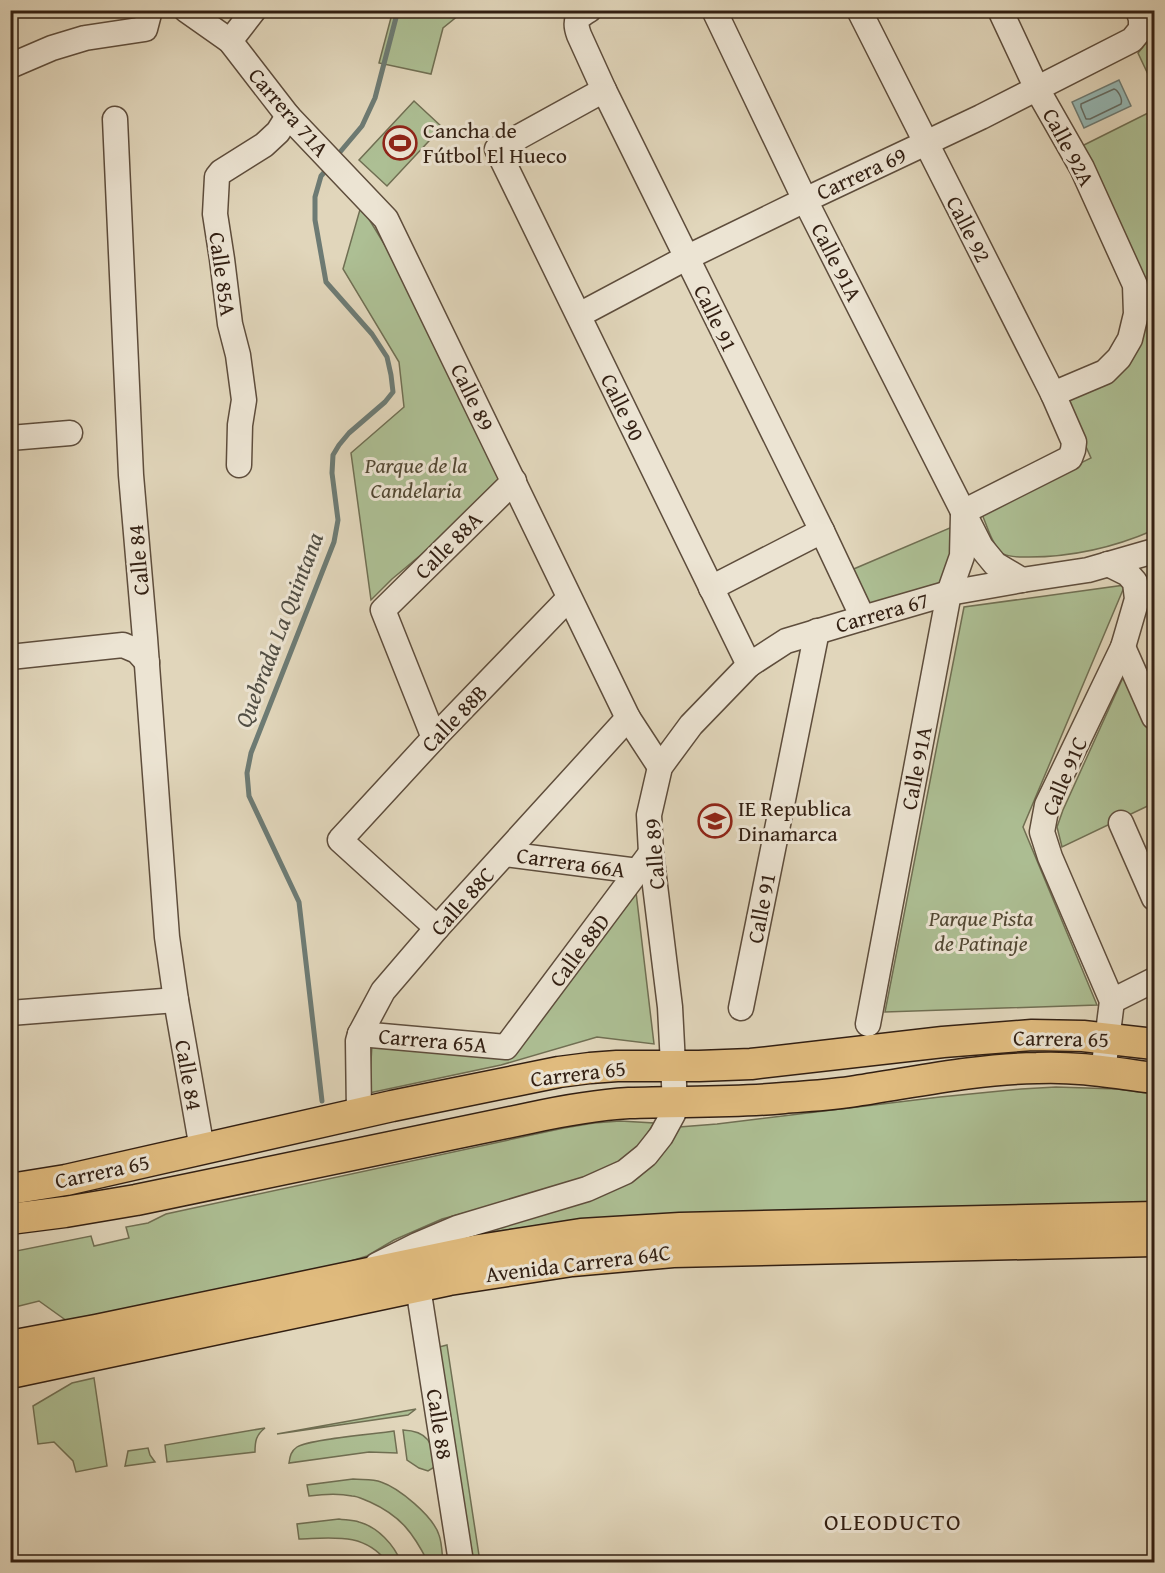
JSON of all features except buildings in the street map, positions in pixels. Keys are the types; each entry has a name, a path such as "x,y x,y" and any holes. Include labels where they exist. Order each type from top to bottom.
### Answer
{"main road":[{"name":"Carrera 65","path":"10,1189 66,1180 359,1113 559,1072 617,1066 751,1064 1006,1036 1057,1035 1155,1044"},
{"name":"Carrera 65","path":"10,1219 136,1200 560,1112 629,1103 750,1101 830,1094 1011,1069 1064,1068 1155,1078"},
{"name":"Avenida Carrera 64C","path":"10,1346 108,1328 479,1250 581,1234 692,1227 1155,1217"},
{"name":"Avenida Carrera 64C","path":"10,1373 449,1280 593,1258 673,1251 1155,1241"}],"street":[{"path":"10,66 52,48 85,38 145,29 150,10"},
{"name":"Carrera 71A","path":"186,10 230,41 288,116 386,219"},
{"path":"230,41 254,10"},
{"name":"Calle 91A","path":"714,10 805,200 981,547 995,564 1022,580"},
{"name":"Calle 92","path":"859,10 1053,394 1074,442 1070,458 963,512"},
{"name":"Calle 92A","path":"1000,10 1037,88 1082,168 1135,285 1136,314 1130,339 1119,358 1104,372 1053,394"},
{"name":"Calle 91","path":"584,14 576,25 604,90 863,618"},
{"name":"Carrera 69","path":"579,315 686,258 1132,40 1139,20"},
{"name":"Calle 90","path":"604,90 497,149 749,665"},
{"name":"Calle 85A","path":"239,465 240,425 244,400 238,355 230,324 215,214 217,177 221,172 264,145 278,132 288,116"},
{"name":"Calle 84","path":"115,119 131,475 167,937 201,1149"},
{"name":"Calle 89","path":"354,1276 457,1228 587,1189 625,1172 641,1159 661,1136 673,1114 675,1103 670,1007 644,862 649,815 660,767 628,718 386,219"},
{"path":"10,438 70,433"},
{"name":"Calle 88A","path":"434,738 383,610 514,481"},
{"name":"Calle 91A","path":"868,1024 949,593 962,556 963,512"},
{"path":"711,588 822,531"},
{"name":"Carrera 67","path":"660,767 691,725 749,665 786,641 949,593 1088,570 1155,551"},
{"name":"Calle 91C","path":"1108,564 1128,574 1134,582 1137,599 1123,648 1047,805 1042,832 1050,857 1112,1001"},
{"name":"Calle 88B","path":"437,928 340,840 434,738 569,598"},
{"name":"Calle 91","path":"741,1008 817,631"},
{"path":"10,657 123,645 137,651 147,662"},
{"path":"1123,648 1155,717"},
{"name":"Calle 88C","path":"359,1113 358,1041 383,991 437,928 628,718"},
{"path":"1121,823 1155,898"},
{"name":"Carrera 66A","path":"505,854 644,862"},
{"name":"Calle 88D","path":"506,1047 644,862"},
{"path":"1103,1072 1112,1001 1155,980"},
{"path":"10,1013 176,1000"},
{"name":"Carrera 65A","path":"360,1034 506,1047"},
{"name":"Calle 88","path":"418,1287 461,1563"}],"green space":[{"path":"393,10 464,11 443,28 431,74 379,63"},
{"path":"1151,11 1154,11 1154,87 1138,53 1151,34"},
{"name":"Cancha de Fútbol El Hueco","path":"414,101 442,127 387,186 359,160"},
{"path":"1154,110 1154,530 1109,546 1077,553 1045,557 1008,556 1002,553 995,544 981,512 1091,458 1063,395 1139,339 1082,146"},
{"name":"Parque de la Candelaria","path":"361,206 400,270 503,477 458,524 392,579 371,600 351,453 404,407 399,362 343,269"},
{"path":"952,527 954,550 945,589 865,610 849,571"},
{"name":"Parque Pista de Patinaje","path":"1125,585 1023,827 1097,1005 885,1012 964,607"},
{"path":"1126,671 1154,735 1154,803 1062,847 1057,827 1063,810"},
{"path":"636,892 654,1044 597,1037 501,1065 369,1093 372,1045 513,1050"},
{"path":"1056,1087 1117,1089 1154,1094 1154,1202 598,1218 469,1235 590,1199 679,1127 940,1097"},
{"path":"620,1121 654,1123 640,1145 621,1162 562,1187 442,1219 394,1240 367,1256 351,1261 114,1317 67,1321 39,1301 11,1308 11,1252 91,1236 94,1246 129,1238 126,1227 148,1223 166,1214 564,1128"},
{"path":"447,1345 480,1562 472,1562 439,1347"},
{"path":"94,1378 107,1466 76,1472 73,1461 54,1442 38,1444 33,1406 72,1383"},
{"path":"416,1409 408,1415 277,1434"},
{"path":"265,1428 257,1438 255,1452 167,1462 165,1445"},
{"path":"403,1430 418,1433 428,1440 436,1466 428,1471 407,1460"},
{"path":"394,1431 397,1453 369,1452 289,1463 293,1450 304,1444"},
{"path":"148,1448 155,1462 125,1466 128,1451"},
{"path":"353,1479 371,1480 388,1485 423,1511 439,1535 443,1562 428,1562 405,1526 381,1507 341,1494 309,1496 307,1485"},
{"path":"339,1519 357,1521 379,1532 390,1543 401,1562 387,1562 378,1552 358,1541 335,1538 299,1539 297,1524"}],"water":[{"path":"1119,80 1131,106 1084,128 1072,102"}],"waterway":[{"name":"Quebrada La Quintana","path":"335,158 362,126 375,98 398,10"},
{"name":"Quebrada La Quintana","path":"322,1101 299,902 249,796 247,773 251,753 334,542 338,520 332,473 333,455 349,433 385,402 393,392 387,357 372,334 326,282 315,220 315,197 321,176 328,168"}],"place":[{"name":"Cancha de Fútbol El Hueco","path":"400,143"},
{"name":"IE Republica Dinamarca","path":"715,821"}],"district":[{"name":"OLEODUCTO","path":"893,1522"}]}
